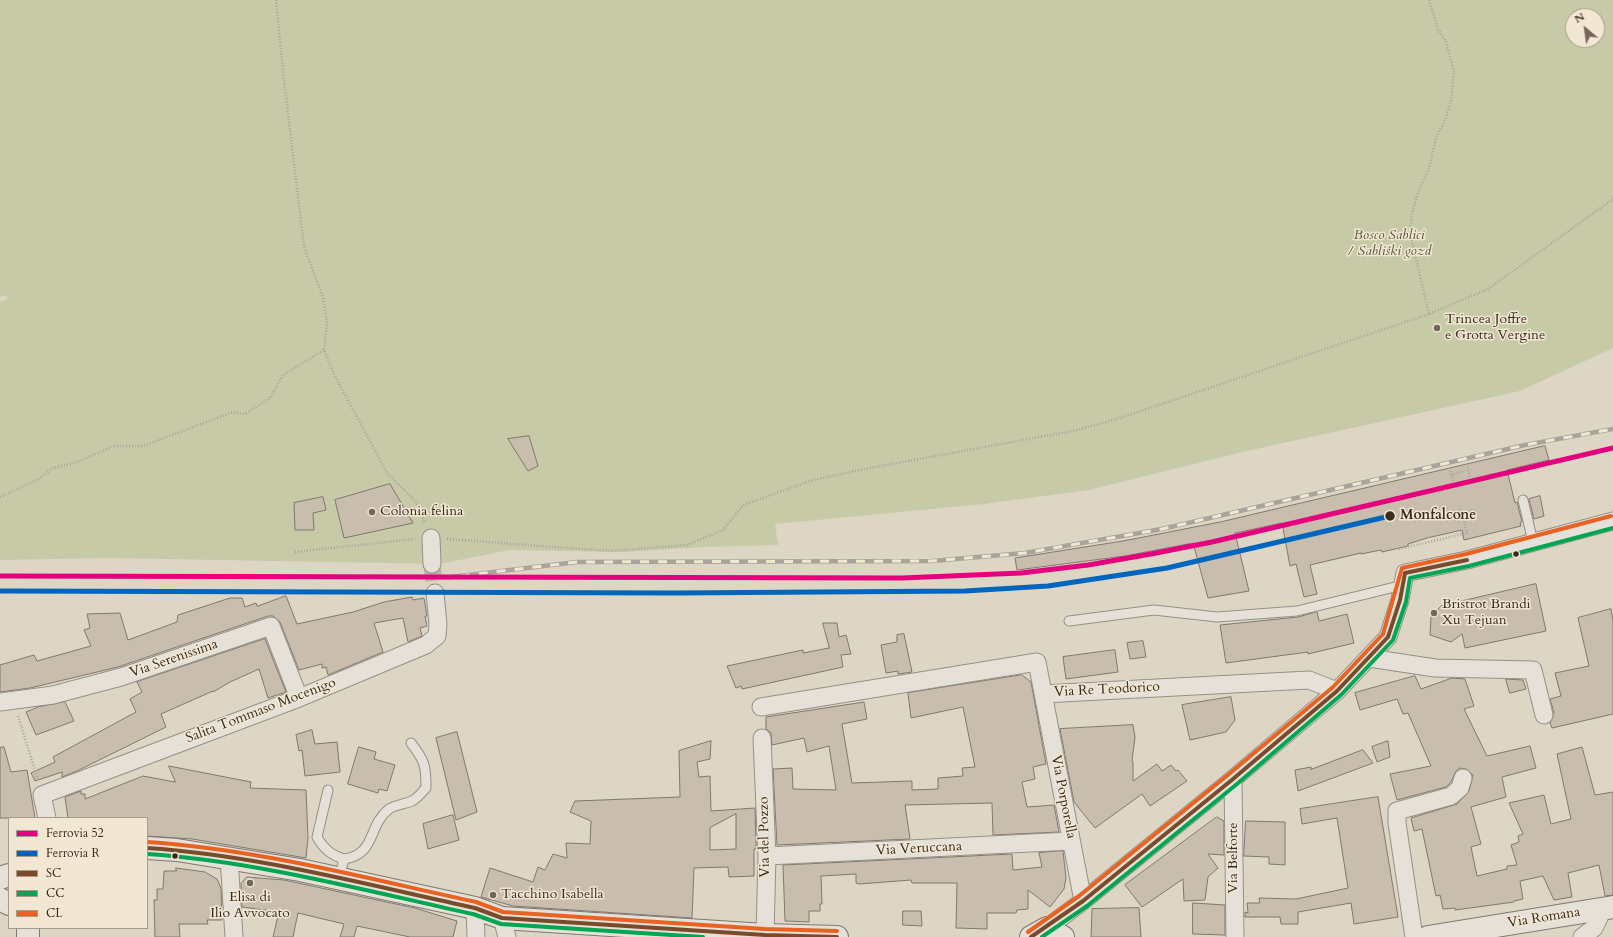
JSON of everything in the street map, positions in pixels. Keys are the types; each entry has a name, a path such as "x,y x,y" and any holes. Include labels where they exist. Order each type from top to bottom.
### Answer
{"street":[{"path":"1047,934 1083,901 1234,779 1337,691 1388,637 1400,600 1404,579 1533,542 1613,522"},
{"path":"431,538 432,564"},
{"name":"Salita Tommaso Mocenigo","path":"47,817 42,795 299,698 426,645 437,636 438,624 435,594"},
{"name":"Via Serenissima","path":"0,702 21,698 53,695 121,677 271,626 299,698"},
{"path":"1369,658 1434,668 1533,670 1544,715"},
{"name":"Via Re Teodorico","path":"761,707 1037,662 1043,694 1309,680 1337,691"},
{"name":"Via Porporella","path":"1043,694 1083,901"},
{"name":"Via del Pozzo","path":"762,738 767,856 765,935"},
{"path":"1414,937 1397,823 1397,811 1451,796 1460,788 1463,778"},
{"name":"Via Belforte","path":"1234,779 1235,937"},
{"name":"Via Veruccana","path":"767,856 1071,841"},
{"path":"148,848 177,850 229,857 300,870 341,869 475,908 505,928 836,937"},
{"path":"229,857 234,937"},
{"path":"475,908 476,937"},
{"path":"1582,937 1594,928 1608,908"},
{"name":"Via Romana","path":"1428,937 1608,908"}],"lane":[{"path":"1523,500 1533,542"},
{"path":"1069,621 1154,610 1217,617 1298,610 1404,579"},
{"path":"328,790 317,837 323,848 334,856 341,869 367,848 379,821 390,809 413,800 426,788 426,768 418,752 411,743"}],"path":[{"path":"276,0 304,247 323,297 327,322 324,350 334,374 387,473 417,503 431,538"},
{"path":"1429,0 1438,29 1446,42 1454,72 1451,102 1445,120 1436,138 1429,168 1419,190 1412,213 1410,234 1429,314"},
{"path":"295,552 431,538 608,550 687,545 723,530 743,505 810,481 859,470 1078,430 1120,418 1429,314 1488,289 1613,199"},
{"path":"0,497 39,479 53,468 75,463 114,446 143,446 233,412 245,414 270,398 283,375 324,350"},
{"path":"1467,464 1470,478"},
{"path":"1450,468 1453,482"},
{"path":"1451,475 1465,471"},
{"path":"1399,549 1467,532 1461,508"},
{"path":"1462,513 1475,510 1476,516 1464,519"},
{"path":"21,698 17,715 36,776"}],"green space":[{"name":"Bosco Sablici / Sabliški gozd","path":"0,0 1613,0 1613,348 1520,391 1238,453 1089,490 984,504 775,524 778,545 703,547 624,552 509,550 440,564 109,558 0,560 0,302 8,299 5,295 0,297"}],"building":[{"path":"529,436 538,466 528,471 508,439"},
{"path":"1545,446 1549,460 1507,470 1515,503 1517,502 1522,522 1520,523 1521,526 1464,540 1462,530 1427,538 1408,544 1408,546 1382,552 1381,550 1361,553 1310,565 1317,594 1304,597 1296,564 1290,566 1282,523 1235,533 1249,591 1208,598 1193,543 1125,556 1017,570 1015,558 1123,541 1220,522"},
{"name":"Colonia felina","path":"390,484 413,523 344,538 335,500"},
{"path":"1540,496 1544,516 1534,519 1529,499"},
{"path":"323,497 326,510 313,513 314,530 295,530 294,503"},
{"path":"1536,584 1546,631 1465,648 1462,634 1451,642 1430,635 1431,617 1441,606"},
{"path":"286,596 297,624 353,612 384,602 412,597 413,600 424,598 427,626 420,628 422,636 408,642 403,618 374,623 383,652 328,675 326,667 322,668 322,664 299,670 280,622 273,616 268,616 118,667 30,688 0,692 0,665 34,655 37,661 91,646 84,630 90,628 87,614 120,613 128,640 177,622 178,615 230,598 242,598 245,607 256,603 257,606"},
{"path":"1611,609 1613,621 1613,714 1552,728 1550,723 1554,713 1550,699 1561,696 1555,673 1589,666 1578,618"},
{"path":"1317,612 1319,621 1347,614 1354,643 1308,654 1308,652 1226,663 1220,625 1298,617"},
{"path":"823,623 837,623 839,637 846,635 851,654 841,655 843,667 742,689 741,686 736,688 727,666 803,650 803,653 829,648"},
{"path":"904,634 912,672 898,674 898,671 886,673 881,645 897,642 897,635"},
{"path":"265,639 286,692 268,698 259,669 230,682 213,692 161,714 166,727 77,771 62,777 62,772 35,781 31,773 55,762 53,757 136,712 130,699 142,692 137,682"},
{"path":"1143,641 1146,657 1130,659 1127,643"},
{"path":"1115,650 1118,672 1066,679 1063,657"},
{"path":"1022,675 1031,682 1046,764 1033,767 1035,779 1022,782 1027,807 1054,805 1059,832 993,835 992,803 905,805 910,839 777,845 773,769 792,768 793,789 836,790 829,746 807,752 804,738 772,745 771,733 766,729 766,717 864,702 867,719 842,724 852,783 912,781 912,790 938,789 938,778 963,776 962,768 975,767 963,707 911,718 908,693"},
{"path":"1415,676 1421,689 1452,678 1465,679 1474,706 1464,709 1487,756 1530,746 1536,768 1502,777 1506,797 1471,807 1481,844 1471,847 1477,876 1507,869 1507,866 1517,865 1511,845 1519,842 1518,836 1523,834 1509,803 1544,795 1551,824 1571,819 1557,754 1582,747 1595,795 1613,792 1613,895 1605,896 1599,865 1568,873 1572,897 1554,900 1543,876 1520,881 1523,899 1514,902 1455,910 1455,908 1443,909 1440,895 1436,896 1422,829 1414,831 1411,818 1457,804 1469,791 1473,775 1466,769 1460,768 1456,771 1451,782 1446,787 1397,800 1390,774 1431,766 1408,713 1403,714 1397,699 1360,710 1355,693"},
{"path":"1506,679 1523,680 1526,689 1510,693"},
{"path":"1231,697 1235,720 1226,732 1190,740 1182,705"},
{"path":"65,702 74,721 36,735 26,712 38,707"},
{"path":"1133,725 1135,737 1132,761 1133,781 1157,764 1162,771 1171,765 1176,771 1178,770 1187,781 1150,806 1142,794 1095,828 1074,802 1060,729"},
{"path":"312,730 315,744 337,742 340,772 305,776 302,750 299,751 296,735"},
{"path":"457,732 477,812 456,820 436,738"},
{"path":"711,741 710,759 697,762 699,777 710,776 711,811 755,808 756,849 754,849 754,876 729,877 728,867 694,868 692,918 513,906 481,897 490,868 533,882 538,867 545,870 553,854 567,858 566,843 590,844 591,821 570,812 575,801 680,797 679,751","holes":["736,814 736,849 710,850 710,828"]},
{"path":"1388,741 1390,757 1377,762 1372,747"},
{"path":"4,747 11,772 27,770 35,817 0,818 0,748"},
{"path":"359,747 376,752 374,759 395,765 387,791 379,789 378,793 348,784"},
{"path":"1363,750 1373,763 1298,791 1295,770 1311,767 1311,769"},
{"path":"169,766 251,782 250,788 306,790 308,838 306,858 192,839 148,836 148,817 68,817 65,797 81,791 81,794 85,794 85,799 143,776 175,782"},
{"path":"1378,797 1398,917 1354,924 1351,903 1298,912 1298,924 1281,924 1280,917 1245,917 1245,912 1248,913 1247,903 1260,903 1259,898 1296,899 1348,888 1337,818 1302,824 1300,809"},
{"path":"453,815 459,840 428,849 423,824"},
{"path":"1217,817 1224,821 1224,855 1208,854 1218,868 1208,877 1205,900 1184,901 1183,879 1142,907 1125,885"},
{"path":"1246,821 1285,822 1285,865 1269,864 1269,857 1244,856"},
{"path":"1063,851 1066,878 1064,889 1050,907 1028,890 1028,909 1017,910 1016,913 987,913 987,929 956,928 957,883 912,883 911,880 859,884 856,883 856,874 821,876 822,904 820,904 820,911 809,911 809,922 785,921 783,865 1012,854 1013,870 1042,867 1039,853"},
{"path":"176,868 205,872 217,879 221,888 222,920 207,920 208,924 179,924 180,937 155,937 154,900 157,900 157,889 163,889 164,871 176,871"},
{"path":"247,877 284,880 415,908 457,921 453,937 410,937 357,926 354,937 340,937 344,924 298,913 293,937 273,937 279,912 242,907 241,884"},
{"path":"1193,903 1225,905 1225,935 1193,934"},
{"path":"1139,908 1141,937 1091,937 1092,909"},
{"path":"903,911 921,911 922,926 903,925"}],"tunnel":[{"path":"432,564 435,593"}],"railway":[{"path":"443,578 577,562 932,561 1025,553 1162,529 1525,445 1613,429"}],"rail line":[{"name":"52","path":"0,576 902,578 1021,573 1088,565 1212,542 1613,448"},
{"name":"R","path":"0,591 675,593 965,591 1048,586 1167,568 1390,516"}],"transit line":[{"name":"CL","path":"1028,932 1079,896 1333,687 1383,634 1402,568 1466,554 1611,516"},
{"name":"CC","path":"1042,937 1087,906 1237,784 1341,695 1393,640 1406,602 1410,578 1469,566 1613,528"},
{"name":"SC","path":"1405,573 1467,560"},
{"name":"SC","path":"1031,937 1083,901 1233,779 1337,691 1388,637 1400,600 1405,573"},
{"name":"CL","path":"148,842 230,851 313,866 476,902 503,912 765,929 837,931"},
{"name":"SC","path":"148,848 229,857 312,872 475,908 502,918 765,935 837,937"},
{"name":"CC","path":"148,854 229,863 311,878 473,914 501,924 703,937"}],"place":[{"name":"Trincea Joffre e Grotta Vergine","path":"1437,328"},
{"name":"Colonia felina","path":"372,512"},
{"name":"Monfalcone","path":"1390,516"},
{"name":"Bristrot Brandi Xu Tejuan","path":"1434,613"},
{"name":"Elisa di Ilio Avvocato","path":"250,883"},
{"name":"Tacchino Isabella","path":"493,895"}]}
